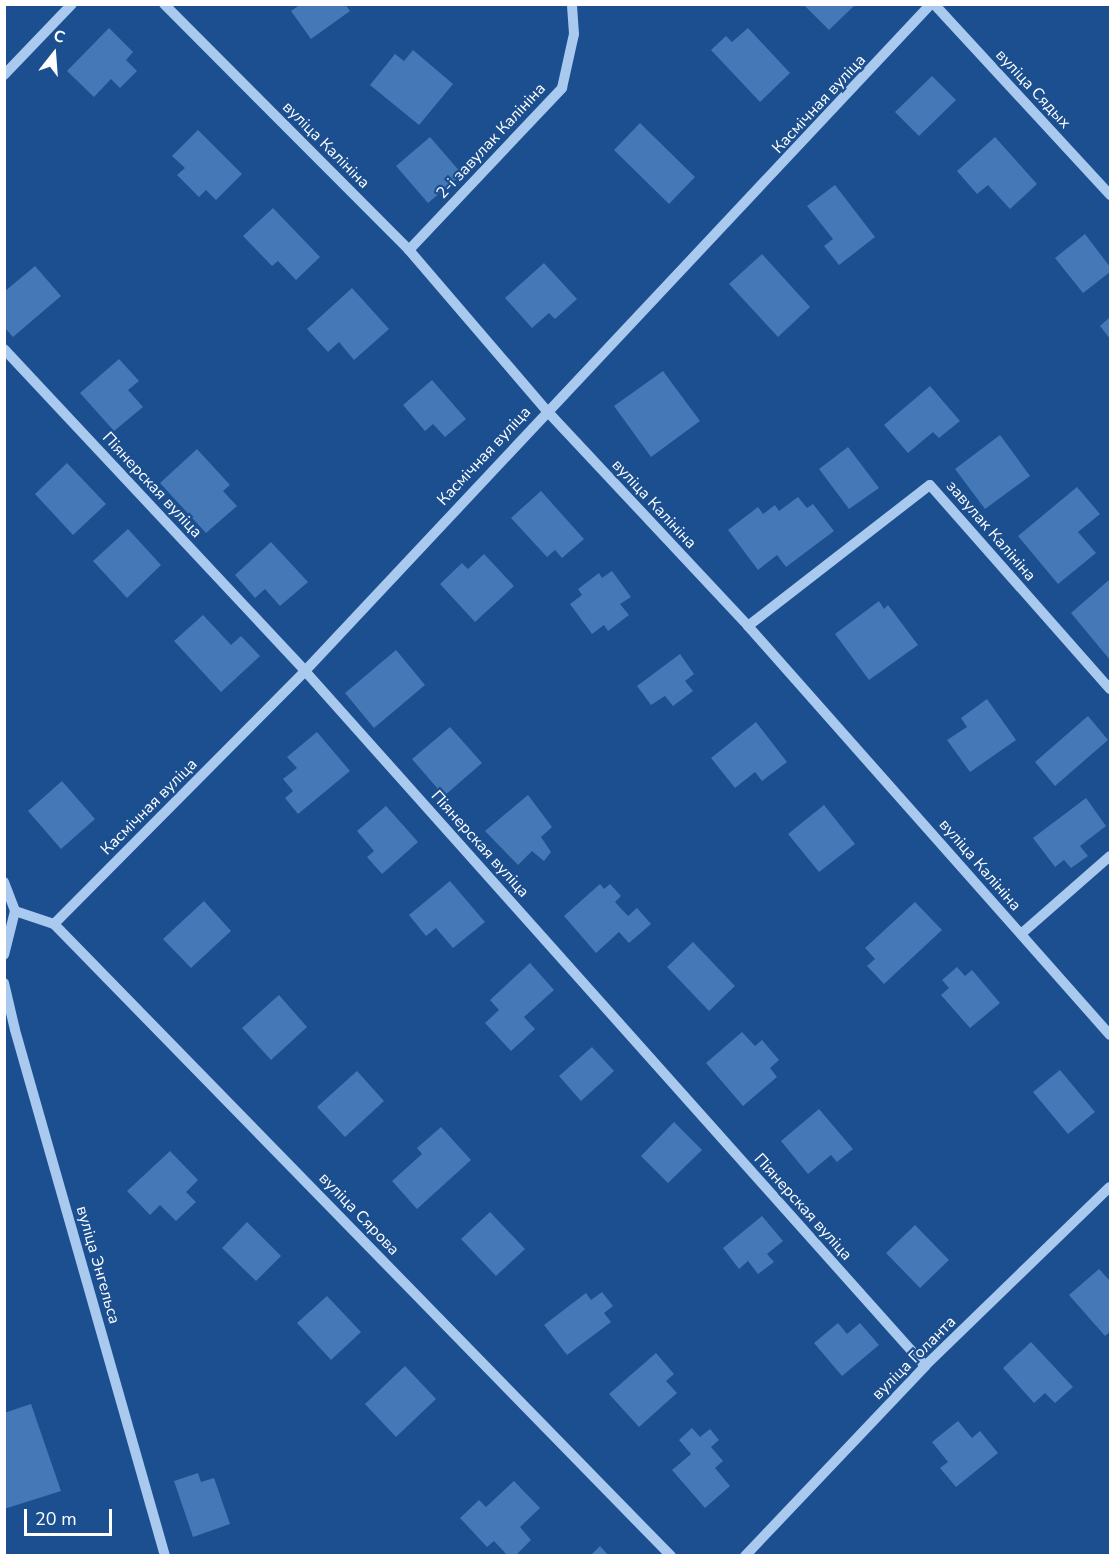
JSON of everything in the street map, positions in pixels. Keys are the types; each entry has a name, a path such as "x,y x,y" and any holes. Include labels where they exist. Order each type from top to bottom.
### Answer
{"street":[{"path":"4,75 72,4"},
{"name":"вуліца Калініна","path":"164,4 409,250 547,411 748,626 1110,1035"},
{"name":"2-і завулак Калініна","path":"409,250 562,88 574,33 572,4"},
{"name":"вуліца Сядых","path":"933,4 1110,195"},
{"name":"Касмічная вуліца","path":"54,924 305,670 933,4"},
{"name":"Піянерская вуліца","path":"4,349 305,670 925,1366"},
{"name":"завулак Калініна","path":"748,626 930,485 1110,689"},
{"path":"1021,934 1110,856"},
{"path":"4,882 15,911 4,955"},
{"name":"вуліца Сярова","path":"15,911 54,924 671,1556"},
{"name":"вуліца Энгельса","path":"4,983 9,1027 165,1556"},
{"name":"вуліца Голанта","path":"745,1556 925,1366 1110,1187"}],"building":[{"path":"301,4 345,4 350,11 311,39 291,11"},
{"path":"803,4 856,4 829,30"},
{"path":"109,28 133,52 126,60 137,71 120,88 111,79 94,97 67,71"},
{"path":"748,28 790,73 760,102 711,50 726,36 732,42"},
{"path":"413,50 453,84 419,125 370,85 395,54 404,61"},
{"path":"932,76 956,100 919,136 895,112"},
{"path":"640,123 695,177 669,204 614,150"},
{"path":"198,130 242,174 216,200 206,190 199,197 177,175 185,168 172,156"},
{"path":"430,137 462,174 428,203 396,166"},
{"path":"995,137 1037,184 1010,209 988,185 977,194 957,171"},
{"path":"835,185 875,237 839,265 824,246 833,239 807,206"},
{"path":"273,208 320,257 296,280 278,261 272,266 243,236"},
{"path":"1085,234 1110,267 1110,272 1083,293 1055,258"},
{"path":"762,254 810,307 778,337 729,284"},
{"path":"544,263 577,299 555,319 549,313 532,328 505,298"},
{"path":"35,266 61,296 13,337 4,327 4,292"},
{"path":"352,288 389,329 354,360 339,342 328,352 307,329"},
{"path":"1110,317 1110,339 1100,326"},
{"path":"119,359 139,381 128,390 143,407 114,431 80,393"},
{"path":"663,371 700,421 651,457 614,406"},
{"path":"432,380 466,419 445,437 433,424 425,431 403,405"},
{"path":"930,386 960,421 939,438 933,432 908,453 884,425"},
{"path":"1000,435 1030,476 985,509 955,469"},
{"path":"848,447 879,488 849,509 819,469"},
{"path":"197,449 230,485 223,491 237,506 206,533 160,483"},
{"path":"67,463 106,504 73,535 35,494"},
{"path":"1077,487 1100,514 1078,532 1096,553 1058,584 1018,536"},
{"path":"541,491 584,539 562,558 555,550 547,557 511,518"},
{"path":"798,497 807,508 813,504 834,531 786,567 777,555 758,570 728,530 758,507 763,514 775,505 779,511"},
{"path":"128,529 161,565 127,598 93,561"},
{"path":"271,542 308,582 280,606 265,589 255,598 235,575"},
{"path":"484,554 514,586 475,622 440,584 462,563 468,569"},
{"path":"612,571 631,597 620,604 629,615 608,631 604,625 592,634 570,604 582,595 578,589 599,573 602,578"},
{"path":"1110,581 1110,660 1071,613"},
{"path":"879,601 884,609 888,605 918,645 869,680 835,634"},
{"path":"203,615 231,645 241,636 260,656 221,692 174,641"},
{"path":"396,650 425,685 374,728 345,693"},
{"path":"680,654 694,674 685,681 693,691 673,706 665,696 651,705 637,686"},
{"path":"987,699 1016,740 970,772 947,740 967,727 961,718"},
{"path":"1088,716 1108,740 1055,786 1035,762"},
{"path":"756,722 787,762 762,781 755,772 735,788 711,758"},
{"path":"450,727 482,763 444,796 412,759"},
{"path":"317,732 350,771 298,814 285,798 293,791 283,779 297,768 287,757"},
{"path":"62,781 95,819 61,849 28,811"},
{"path":"528,795 552,827 541,837 551,852 544,861 532,851 518,865 485,831"},
{"path":"1086,798 1106,826 1080,846 1088,856 1071,868 1064,860 1055,867 1033,838"},
{"path":"824,805 855,844 819,872 788,834"},
{"path":"386,806 418,842 382,874 367,857 374,851 357,831"},
{"path":"450,881 485,922 453,948 436,928 426,936 409,915"},
{"path":"600,884 604,889 610,884 621,896 615,902 628,916 637,908 651,924 629,943 619,932 596,953 564,916"},
{"path":"204,901 231,931 191,968 163,939"},
{"path":"915,902 942,930 884,984 867,966 875,959 865,948"},
{"path":"693,942 735,986 709,1011 667,967"},
{"path":"530,963 554,990 524,1017 535,1029 511,1051 485,1023 499,1010 490,1000"},
{"path":"957,967 965,976 972,970 1000,1003 970,1028 941,995 949,988 942,980"},
{"path":"279,995 307,1027 271,1060 242,1028"},
{"path":"742,1032 755,1046 762,1040 779,1060 770,1068 777,1077 743,1106 706,1063"},
{"path":"592,1047 614,1071 581,1101 559,1076"},
{"path":"1060,1070 1095,1112 1068,1134 1033,1092"},
{"path":"357,1071 384,1101 345,1137 317,1107"},
{"path":"819,1109 853,1149 837,1162 831,1155 808,1174 781,1141"},
{"path":"674,1122 702,1150 668,1183 641,1156"},
{"path":"441,1127 471,1160 417,1209 392,1181 422,1154 417,1148"},
{"path":"170,1151 198,1180 186,1192 196,1202 176,1221 160,1205 150,1215 127,1191"},
{"path":"490,1212 525,1249 496,1276 461,1239"},
{"path":"762,1216 783,1241 767,1254 774,1262 758,1274 748,1261 739,1269 723,1248"},
{"path":"247,1222 281,1256 256,1281 222,1248"},
{"path":"915,1225 949,1260 920,1288 886,1253"},
{"path":"1099,1269 1110,1281 1110,1332 1105,1336 1069,1295"},
{"path":"602,1292 613,1306 604,1313 611,1322 567,1355 544,1325 586,1293 591,1300"},
{"path":"327,1296 361,1332 331,1360 297,1323"},
{"path":"838,1323 847,1334 860,1323 879,1345 842,1376 814,1343"},
{"path":"1031,1342 1073,1387 1055,1403 1045,1393 1034,1403 1003,1368"},
{"path":"656,1353 674,1374 666,1381 677,1393 639,1427 609,1394"},
{"path":"405,1366 436,1399 396,1437 365,1404"},
{"path":"31,1404 61,1491 4,1509 4,1413"},
{"path":"958,1421 972,1438 980,1431 998,1453 956,1487 940,1468 948,1462 932,1442"},
{"path":"692,1428 700,1437 710,1429 719,1440 711,1447 723,1461 715,1468 730,1486 705,1508 672,1470 691,1454 679,1440"},
{"path":"198,1473 201,1482 214,1478 230,1524 193,1537 174,1481"},
{"path":"514,1481 540,1508 520,1527 531,1540 515,1556 508,1556 494,1541 487,1547 460,1518 479,1500 486,1507"},
{"path":"600,1546 609,1556 590,1556"}]}
